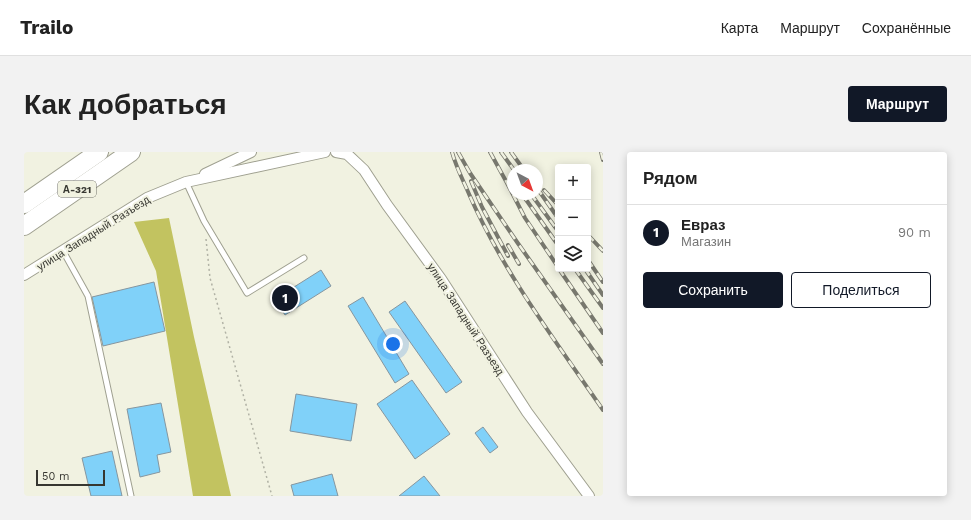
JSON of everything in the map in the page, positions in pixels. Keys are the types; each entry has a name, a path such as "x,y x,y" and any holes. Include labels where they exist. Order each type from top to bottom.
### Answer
{"highway":[{"name":"А-321","path":"24,204 99,152"},
{"name":"А-321","path":"24,226 130,152"}],"street":[{"path":"186,182 251,152"},
{"name":"улица Западный Разъезд","path":"24,275 147,198 186,182 325,152"},
{"name":"улица Западный Разъезд","path":"336,152 347,153 364,170 387,205 441,279 527,412 589,496"}],"lane":[{"path":"186,182 204,221 247,293 304,258"},
{"path":"63,251 88,296 131,496"}],"path":[{"path":"204,221 210,278 272,496"}],"shaded area":[{"path":"169,218 194,337 231,496 193,496 156,271 134,222"}],"building":[{"path":"321,270 331,286 285,315 275,299"},
{"path":"154,282 165,331 103,346 92,297"},
{"path":"363,297 409,374 395,383 348,306"},
{"path":"405,301 462,382 446,393 389,312"},
{"path":"412,380 450,434 415,459 377,404"},
{"path":"296,394 357,404 351,441 290,431"},
{"path":"161,403 171,452 157,455 160,472 140,477 127,409"},
{"path":"483,427 498,447 490,453 475,433"},
{"path":"112,451 122,496 91,496 82,458"},
{"path":"332,474 338,496 294,496 291,485"},
{"path":"424,476 440,496 399,496"}],"railway":[{"path":"452,152 469,194 498,251 548,331 603,410"},
{"path":"458,152 470,173 517,242 603,364"},
{"path":"490,152 525,218 555,263"},
{"path":"501,152 510,164"},
{"path":"511,152 520,164"},
{"path":"601,152 603,160"},
{"path":"471,181 482,207 508,256"},
{"path":"544,190 555,202"},
{"path":"543,197 555,214"},
{"path":"526,200 555,241"},
{"path":"535,200 555,227"},
{"path":"589,236 603,251"},
{"path":"508,245 519,264"},
{"path":"591,264 603,282"},
{"path":"561,272 603,333"},
{"path":"577,272 603,308"},
{"path":"587,272 603,295"}],"place":[{"name":"Евраз","path":"285,298"}]}
